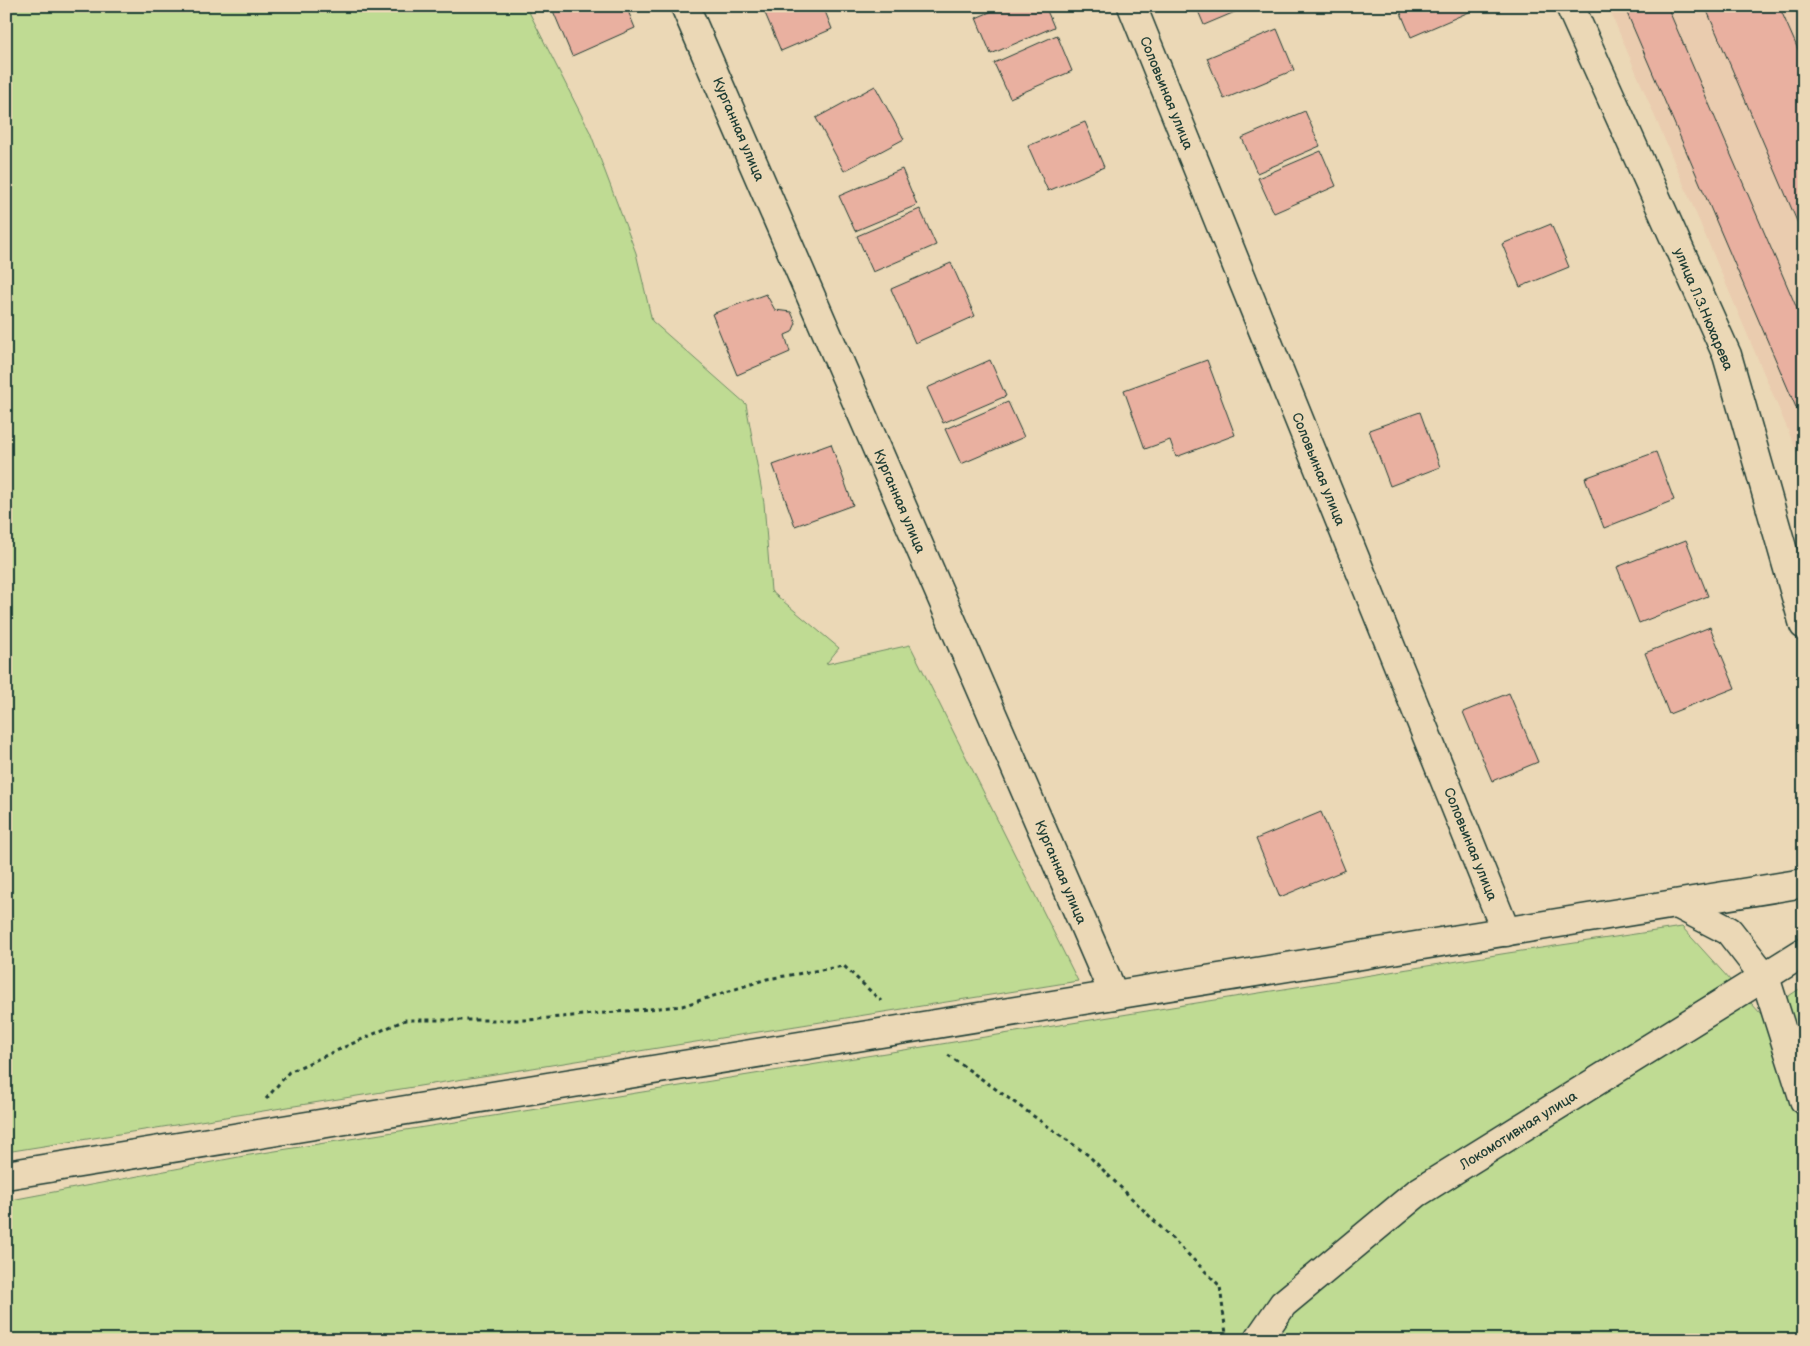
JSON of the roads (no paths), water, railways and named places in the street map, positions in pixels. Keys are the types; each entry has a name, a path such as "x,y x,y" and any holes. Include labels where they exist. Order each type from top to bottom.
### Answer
{"street":[{"name":"Курганная улица","path":"685,6 1114,995"},
{"name":"Соловьиная улица","path":"1132,6 1506,932"},
{"name":"улица Л.З.Нюхарева","path":"1570,6 1727,355 1804,625"},
{"path":"6,1175 1804,883"},
{"path":"1676,904 1729,931 1765,977 1804,1100"},
{"name":"Локомотивная улица","path":"1258,1340 1283,1304 1417,1193 1804,952"}]}
